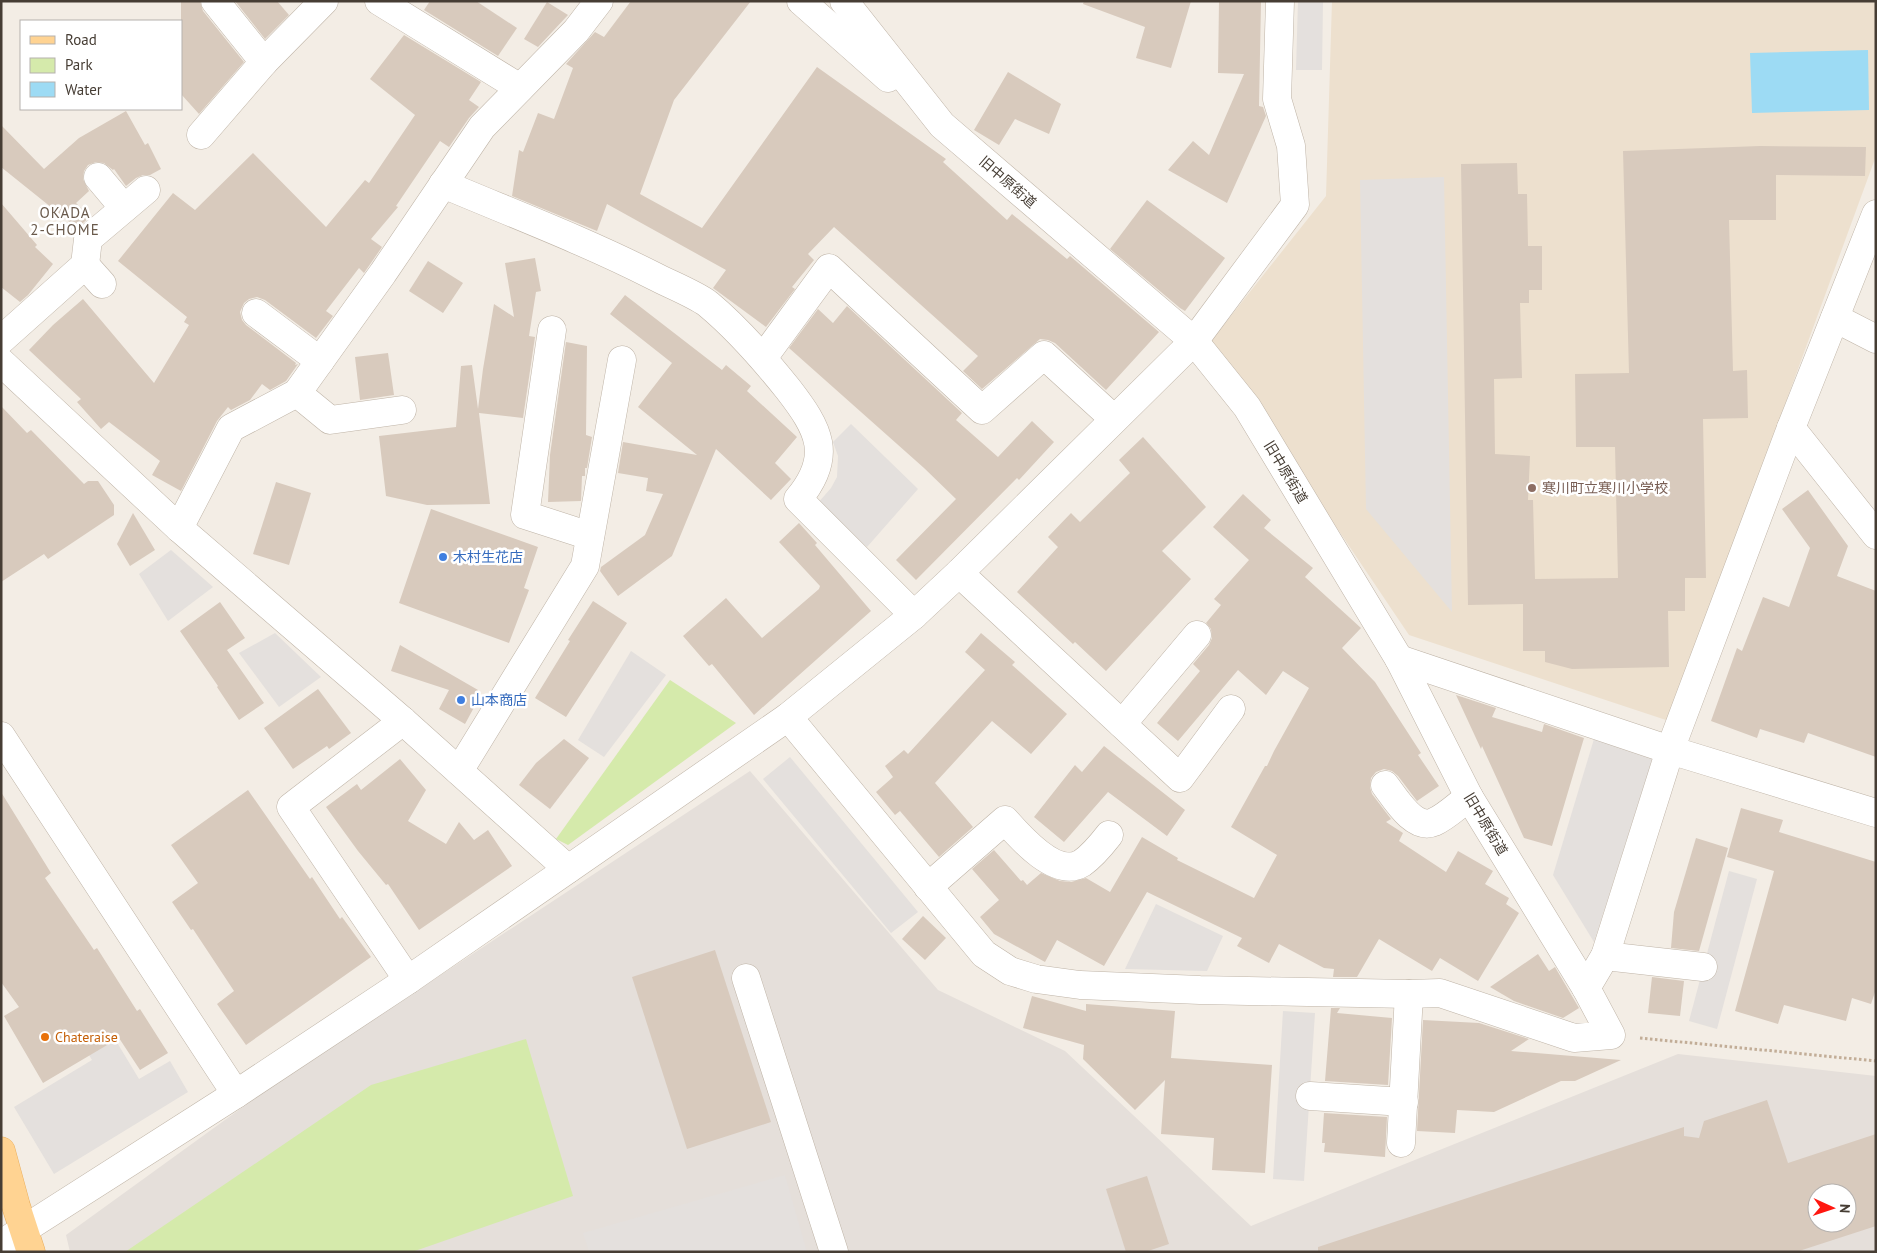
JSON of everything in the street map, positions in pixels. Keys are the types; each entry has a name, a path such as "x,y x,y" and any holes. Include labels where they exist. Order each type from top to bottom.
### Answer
{"main road":[{"path":"1,1151 16,1206 28,1240"}],"street":[{"path":"215,1 264,62"},
{"path":"379,1 520,88"},
{"path":"179,528 231,428 297,393 383,273 482,127 576,31 599,1"},
{"name":"旧中原街道","path":"844,1 942,125 1194,341 1247,407 1399,659 1469,797 1586,988 1611,1035"},
{"path":"1,1244 28,1240 236,1094 408,980 788,717 914,615 959,573 1194,341 1295,205 1291,146 1277,99 1280,1"},
{"path":"201,135 264,62 319,3"},
{"path":"813,5 942,125"},
{"path":"98,177 124,208"},
{"path":"443,184 602,250 706,303 763,358 806,412 818,439 820,456 816,473 798,499 914,615"},
{"path":"1,340 93,275 88,239 146,190"},
{"path":"1586,988 1605,956 1670,750 1791,428 1876,214"},
{"path":"763,358 828,268 982,410 1044,355 1114,420"},
{"path":"256,313 320,361"},
{"path":"1834,318 1876,339"},
{"path":"552,330 525,514 590,536"},
{"path":"459,771 585,566 622,360"},
{"path":"1,362 179,528 403,721 568,869"},
{"path":"297,393 330,420 402,410"},
{"path":"1791,428 1876,536"},
{"path":"959,573 1180,778 1232,709"},
{"path":"1122,724 1198,635"},
{"path":"1399,659 1670,750 1876,813"},
{"path":"788,717 984,954 1010,971 1036,979 1080,985 1182,990 1440,993 1574,1038 1611,1035"},
{"path":"403,721 291,807 408,980"},
{"path":"1,736 236,1094"},
{"path":"1385,785 1413,820 1424,823 1435,822 1469,797"},
{"path":"928,887 1005,820 1031,847 1060,865 1071,866 1081,863 1109,835"},
{"path":"1605,956 1703,967"},
{"path":"746,978 834,1252"},
{"path":"1401,1143 1409,994"},
{"path":"1310,1096 1404,1102"}],"path":[{"path":"1611,1035 1876,1061"}],"shaded area":[{"path":"1298,1 1323,1 1322,70 1296,70"},
{"name":"寒川町立寒川小学校","path":"1332,1 1876,1 1876,156 1669,721 1409,635 1211,341 1326,196"},
{"path":"1444,177 1452,612 1366,509 1360,180"},
{"path":"851,424 918,489 867,547 818,503 831,488 837,477 838,456 833,442"},
{"path":"171,550 213,587 168,621 139,574"},
{"path":"275,633 321,677 279,707 239,653"},
{"path":"631,651 666,675 604,757 578,740"},
{"path":"1594,739 1653,757 1594,942 1553,875"},
{"path":"790,757 918,912 891,933 763,779"},
{"path":"750,771 938,990 1065,1051 1251,1226 1678,1054 1876,1076 1876,1252 70,1252 66,1235 265,1091"},
{"path":"1729,871 1757,879 1717,1029 1689,1021"},
{"path":"1156,904 1223,936 1207,971 1125,969"},
{"path":"1283,1011 1315,1013 1304,1181 1273,1179"},
{"path":"64,1013 107,1026 139,1079 170,1061 188,1092 54,1174 14,1107 92,1060"},
{"path":"785,1175 807,1252 589,1252 583,1233"}],"green space":[{"path":"670,680 736,723 568,845 556,839"},
{"path":"526,1039 573,1196 412,1252 125,1252 371,1085"}],"water":[{"path":"1868,50 1869,110 1752,113 1750,53"}],"building":[{"path":"181,1 200,1 203,11 244,62 199,114 182,95"},
{"path":"235,1 277,1 289,15 265,39"},
{"path":"430,1 476,1 517,28 498,56 424,10"},
{"path":"631,1 751,1 674,100 640,194 702,228 817,67 946,159 943,162 1007,220 1012,214 1067,259 1070,256 1159,332 1106,390 1055,343 1040,339 982,389 963,371 978,356 834,227 808,254 814,260 792,287 795,289 766,327 713,288 726,270 607,204 597,231 512,196 519,150 523,152 538,113 554,119 573,68 566,64 595,32 604,37"},
{"path":"1084,1 1191,1 1171,68 1136,58 1145,27 1083,4"},
{"path":"1219,1 1261,2 1259,106 1263,107 1266,116 1227,203 1168,170 1193,141 1209,155 1244,74 1218,73"},
{"path":"547,2 568,15 538,47 524,39"},
{"path":"404,35 481,82 469,100 479,107 449,147 440,141 396,206 398,207 371,239 382,247 364,273 359,268 326,311 333,316 316,338 265,300 257,297 249,299 244,303 240,312 242,320 246,325 296,363 295,365 298,364 286,381 270,390 262,384 250,400 231,410 228,407 217,421 181,491 152,475 160,461 109,422 101,429 77,402 81,399 29,350 53,325 83,299 154,383 189,325 184,322 187,317 118,261 173,193 195,210 253,153 326,227 365,180 369,183 415,115 370,79"},
{"path":"1008,72 1061,104 1049,134 1015,119 999,145 974,130"},
{"path":"126,111 145,145 148,143 161,169 150,175 136,178 126,186 114,169 104,163 96,162 88,165 84,171 83,179 89,191 76,203 90,217 77,228 1,167 1,125 44,169 79,138"},
{"path":"1760,146 1866,147 1865,176 1776,175 1776,220 1729,220 1733,371 1747,370 1748,418 1703,419 1706,578 1685,578 1685,611 1668,611 1669,667 1572,669 1545,662 1545,651 1523,651 1523,604 1468,605 1461,164 1517,163 1518,194 1527,194 1528,246 1542,246 1542,290 1529,290 1529,303 1520,303 1522,378 1494,379 1495,454 1530,456 1528,500 1533,500 1535,579 1618,578 1615,447 1576,447 1575,374 1629,373 1623,151"},
{"path":"1147,200 1225,258 1185,311 1110,249"},
{"path":"1,203 37,245 35,247 53,264 20,302 1,287"},
{"path":"535,258 541,291 536,292 529,336 535,337 523,418 479,413 490,504 427,505 386,496 379,436 456,427 461,366 472,365 478,409 494,304 514,317 505,263"},
{"path":"428,261 463,283 443,313 409,291"},
{"path":"625,295 722,370 726,365 751,386 747,391 797,437 775,463 791,479 771,500 716,449 672,556 618,596 600,571 601,567 645,535 663,494 646,491 648,478 618,473 623,442 697,455 638,407 672,363 610,314"},
{"path":"847,306 962,413 956,420 998,457 1032,421 1054,442 1019,480 1017,478 916,580 896,560 956,499 924,468 789,348 818,309 833,323"},
{"path":"566,342 587,346 586,435 592,437 585,476 582,476 581,501 548,502 550,455"},
{"path":"388,353 394,395 360,400 355,357"},
{"path":"1,406 27,433 31,430 84,484 88,481 98,481 114,505 114,515 48,559 44,554 1,582"},
{"path":"1143,437 1206,507 1162,551 1191,579 1106,671 1075,642 1073,644 1017,592 1058,547 1048,537 1071,513 1080,522 1130,473 1119,460"},
{"path":"276,482 311,493 289,565 253,554"},
{"path":"1808,490 1848,546 1837,576 1876,591 1876,757 1808,733 1804,743 1760,729 1757,738 1711,721 1737,648 1742,651 1763,597 1789,607 1810,548 1782,509"},
{"path":"1243,494 1271,520 1264,528 1313,568 1305,577 1361,628 1342,648 1375,682 1421,753 1418,755 1439,786 1417,801 1392,771 1384,769 1376,772 1371,778 1370,787 1372,794 1391,819 1386,822 1403,833 1399,841 1446,872 1458,851 1493,871 1485,884 1509,898 1506,904 1519,913 1478,981 1440,958 1432,971 1379,939 1357,977 1333,977 1334,969 1324,968 1279,944 1269,963 1237,946 1242,938 1147,892 1104,966 1057,940 1045,962 994,934 980,917 999,900 972,869 994,850 1021,881 1023,880 1027,885 1041,873 1060,881 1071,882 1086,878 1110,892 1142,837 1178,858 1177,860 1254,898 1277,855 1231,827 1265,766 1267,766 1309,688 1283,671 1266,695 1238,670 1178,741 1157,723 1200,671 1193,664 1209,645 1212,638 1211,629 1206,623 1221,605 1214,599 1249,560 1213,527"},
{"path":"431,509 538,547 524,588 529,590 509,643 399,603"},
{"path":"133,513 155,550 130,566 117,544"},
{"path":"799,523 817,543 815,545 871,611 754,715 712,664 709,666 683,636 726,598 762,638 819,589 820,586 779,542"},
{"path":"593,601 627,623 566,717 535,698"},
{"path":"220,602 245,638 227,650 264,703 239,720 180,631"},
{"path":"981,633 1015,662 1012,665 1067,714 1031,754 992,721 935,783 973,827 939,857 900,811 895,815 876,792 893,777 885,766 904,750 908,754 985,670 965,652"},
{"path":"400,645 478,690 478,700 465,724 439,709 449,690 391,671"},
{"path":"318,689 351,733 329,749 327,746 293,769 264,728"},
{"path":"1456,695 1496,708 1492,717 1542,732 1544,724 1584,738 1552,846 1524,838 1482,746 1481,749"},
{"path":"564,739 589,758 550,809 519,785 536,763"},
{"path":"1104,746 1185,810 1167,836 1108,792 1064,842 1034,817 1075,765 1082,772"},
{"path":"400,759 426,790 408,821 446,844 459,822 474,840 488,830 512,866 419,930 388,884 386,885 358,851 326,807 357,784 361,790"},
{"path":"248,790 310,879 312,877 340,919 342,917 371,957 246,1045 217,1004 234,991 193,929 191,930 172,902 198,883 171,845"},
{"path":"1,792 51,873 45,878 94,950 97,948 137,1011 140,1009 168,1053 140,1070 119,1038 43,1083 4,1016 19,1007 1,982"},
{"path":"1741,808 1783,820 1779,832 1876,862 1876,989 1871,1004 1852,998 1846,1021 1784,1005 1778,1024 1735,1011 1774,871 1727,857"},
{"path":"1696,838 1728,848 1699,951 1671,948 1674,912"},
{"path":"923,916 946,938 925,960 902,939"},
{"path":"715,950 771,1122 687,1149 632,977"},
{"path":"1538,954 1549,971 1555,967 1579,1008 1563,1018 1514,1001 1490,987"},
{"path":"1652,977 1684,981 1680,1016 1648,1013"},
{"path":"1032,996 1086,1011 1086,1004 1175,1011 1171,1058 1272,1065 1265,1173 1212,1170 1214,1138 1161,1134 1165,1080 1135,1110 1083,1059 1084,1045 1023,1028"},
{"path":"1331,1008 1340,1008 1337,1013 1392,1018 1388,1085 1325,1081"},
{"path":"1423,1020 1479,1023 1529,1039 1511,1051 1621,1060 1575,1081 1561,1081 1494,1112 1457,1110 1455,1133 1417,1131"},
{"path":"1767,1100 1788,1163 1876,1134 1876,1226 1857,1232 1857,1183 1807,1183 1807,1233 1854,1233 1796,1252 1318,1252 1318,1247 1684,1127 1684,1136 1699,1138 1704,1121"},
{"path":"1324,1113 1387,1117 1385,1157 1324,1152 1325,1143 1322,1143"},
{"path":"1147,1176 1169,1244 1145,1252 1126,1252 1106,1189"}],"place":[{"name":"寒川町立寒川小学校","path":"1532,488"},
{"name":"木村生花店","path":"443,557"},
{"name":"山本商店","path":"461,700"},
{"name":"Chateraise","path":"45,1037"}],"district":[{"name":"OKADA 2-CHOME","path":"65,220"}]}
